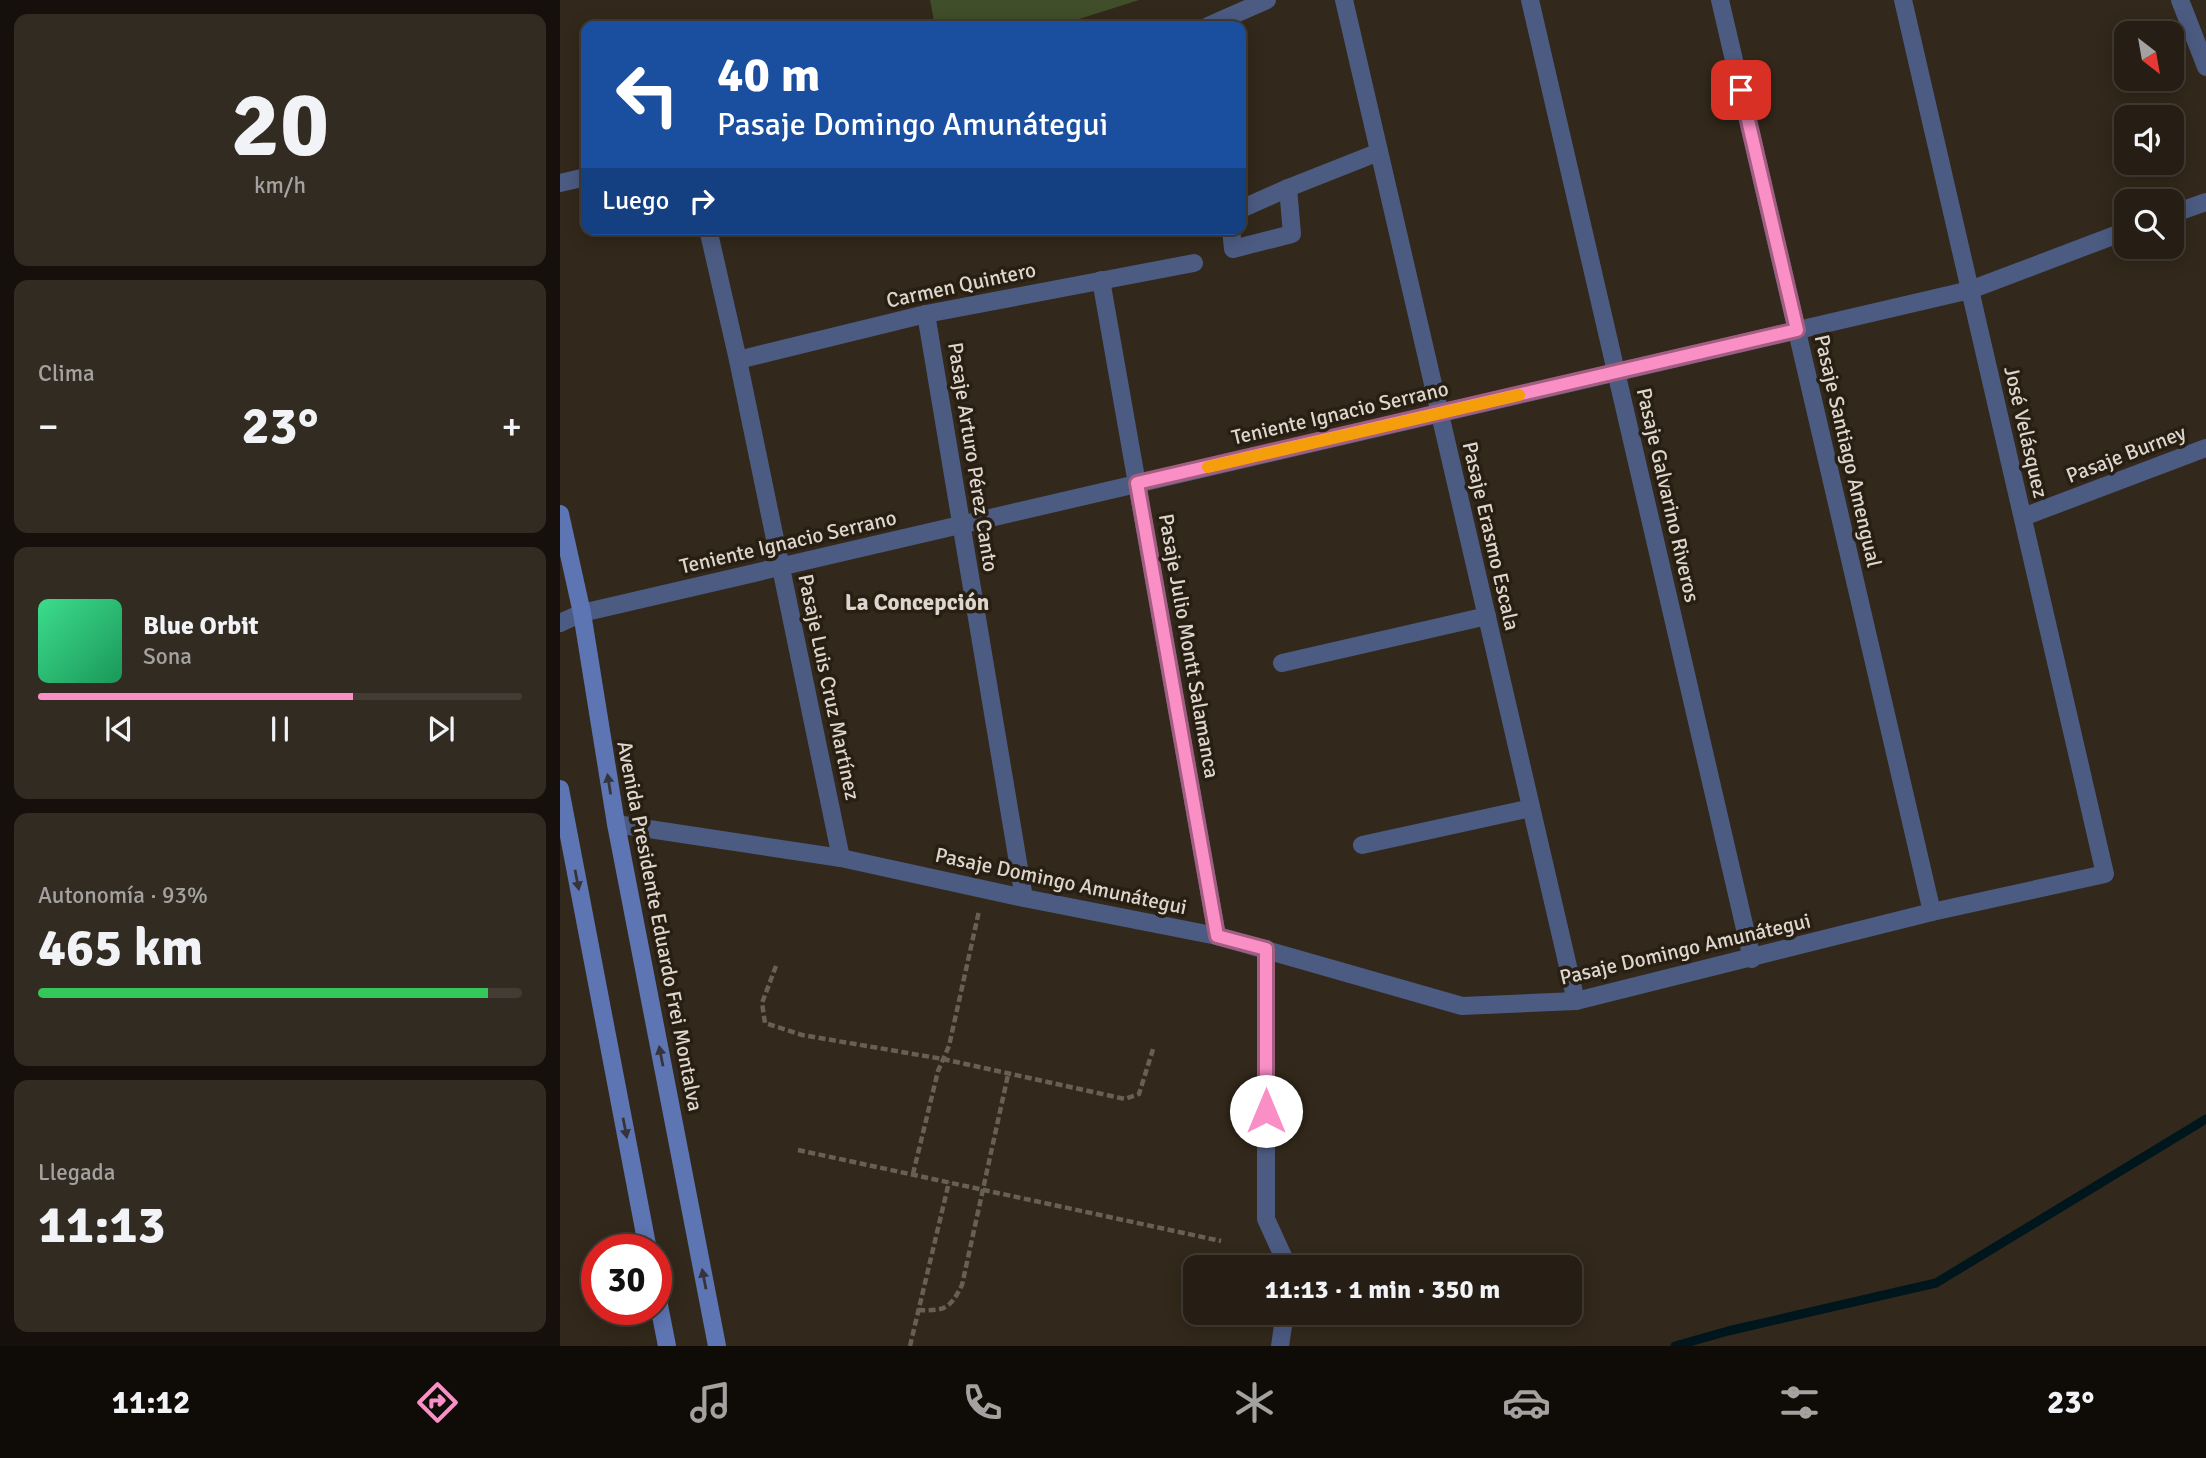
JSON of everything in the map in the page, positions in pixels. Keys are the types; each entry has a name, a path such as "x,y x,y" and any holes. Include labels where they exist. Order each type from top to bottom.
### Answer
{"main road":[{"name":"Avenida Presidente Eduardo Frei Montalva","path":"560,514 582,613 616,824 717,1346"},
{"path":"560,789 645,1234"},
{"path":"663,1325 667,1346"}],"street":[{"path":"1219,21 1267,0"},
{"name":"Pasaje Erasmo Escala","path":"1344,0 1576,1001"},
{"name":"Pasaje Galvarino Riveros","path":"1530,0 1752,959"},
{"name":"Pasaje Santiago Amengual","path":"1720,0 1932,912"},
{"name":"José Velásquez","path":"1903,0 2105,874"},
{"path":"2180,0 2206,67"},
{"path":"1246,207 1379,152"},
{"path":"560,183 581,178"},
{"path":"1232,235 1233,248 1292,234 1288,188"},
{"path":"2184,209 2206,201"},
{"name":"Pasaje Luis Cruz Martínez","path":"709,235 738,360 841,858"},
{"name":"Teniente Ignacio Serrano","path":"560,622 582,613 1970,290 2114,236"},
{"name":"Carmen Quintero","path":"738,360 926,314 1194,263"},
{"name":"Pasaje Julio Montt Salamanca","path":"1101,280 1217,936"},
{"name":"Pasaje Arturo Pérez Canto","path":"926,314 1024,898"},
{"name":"Pasaje Burney","path":"2022,517 2206,448"},
{"path":"1282,663 1487,616"},
{"path":"1362,845 1531,808"},
{"name":"Pasaje Domingo Amunátegui","path":"616,824 841,858 1217,936 1462,1006 1576,1001 1932,912 2105,874"},
{"path":"1266,949 1266,1219 1282,1255"},
{"path":"1280,1346 1283,1325"}],"path":[{"path":"913,1174 938,1071 949,1046 984,888"},
{"path":"776,966 762,1003 765,1023 802,1035 943,1059 1125,1099 1139,1094 1154,1046"},
{"path":"918,1310 939,1311 953,1303 962,1285 1008,1075"},
{"path":"798,1150 1221,1241"},
{"path":"910,1346 949,1182"}],"green space":[{"path":"930,0 1139,0 1073,21 934,21"}],"waterway":[{"path":"1675,1346 1728,1331 1936,1283 2206,1119"}],"slow traffic":[{"path":"1208,467 1519,395"}],"district":[{"name":"La Concepción","path":"917,602"}],"route":[{"path":"1266,1111 1266,949 1217,936 1137,483 1797,330 1741,90"}]}
